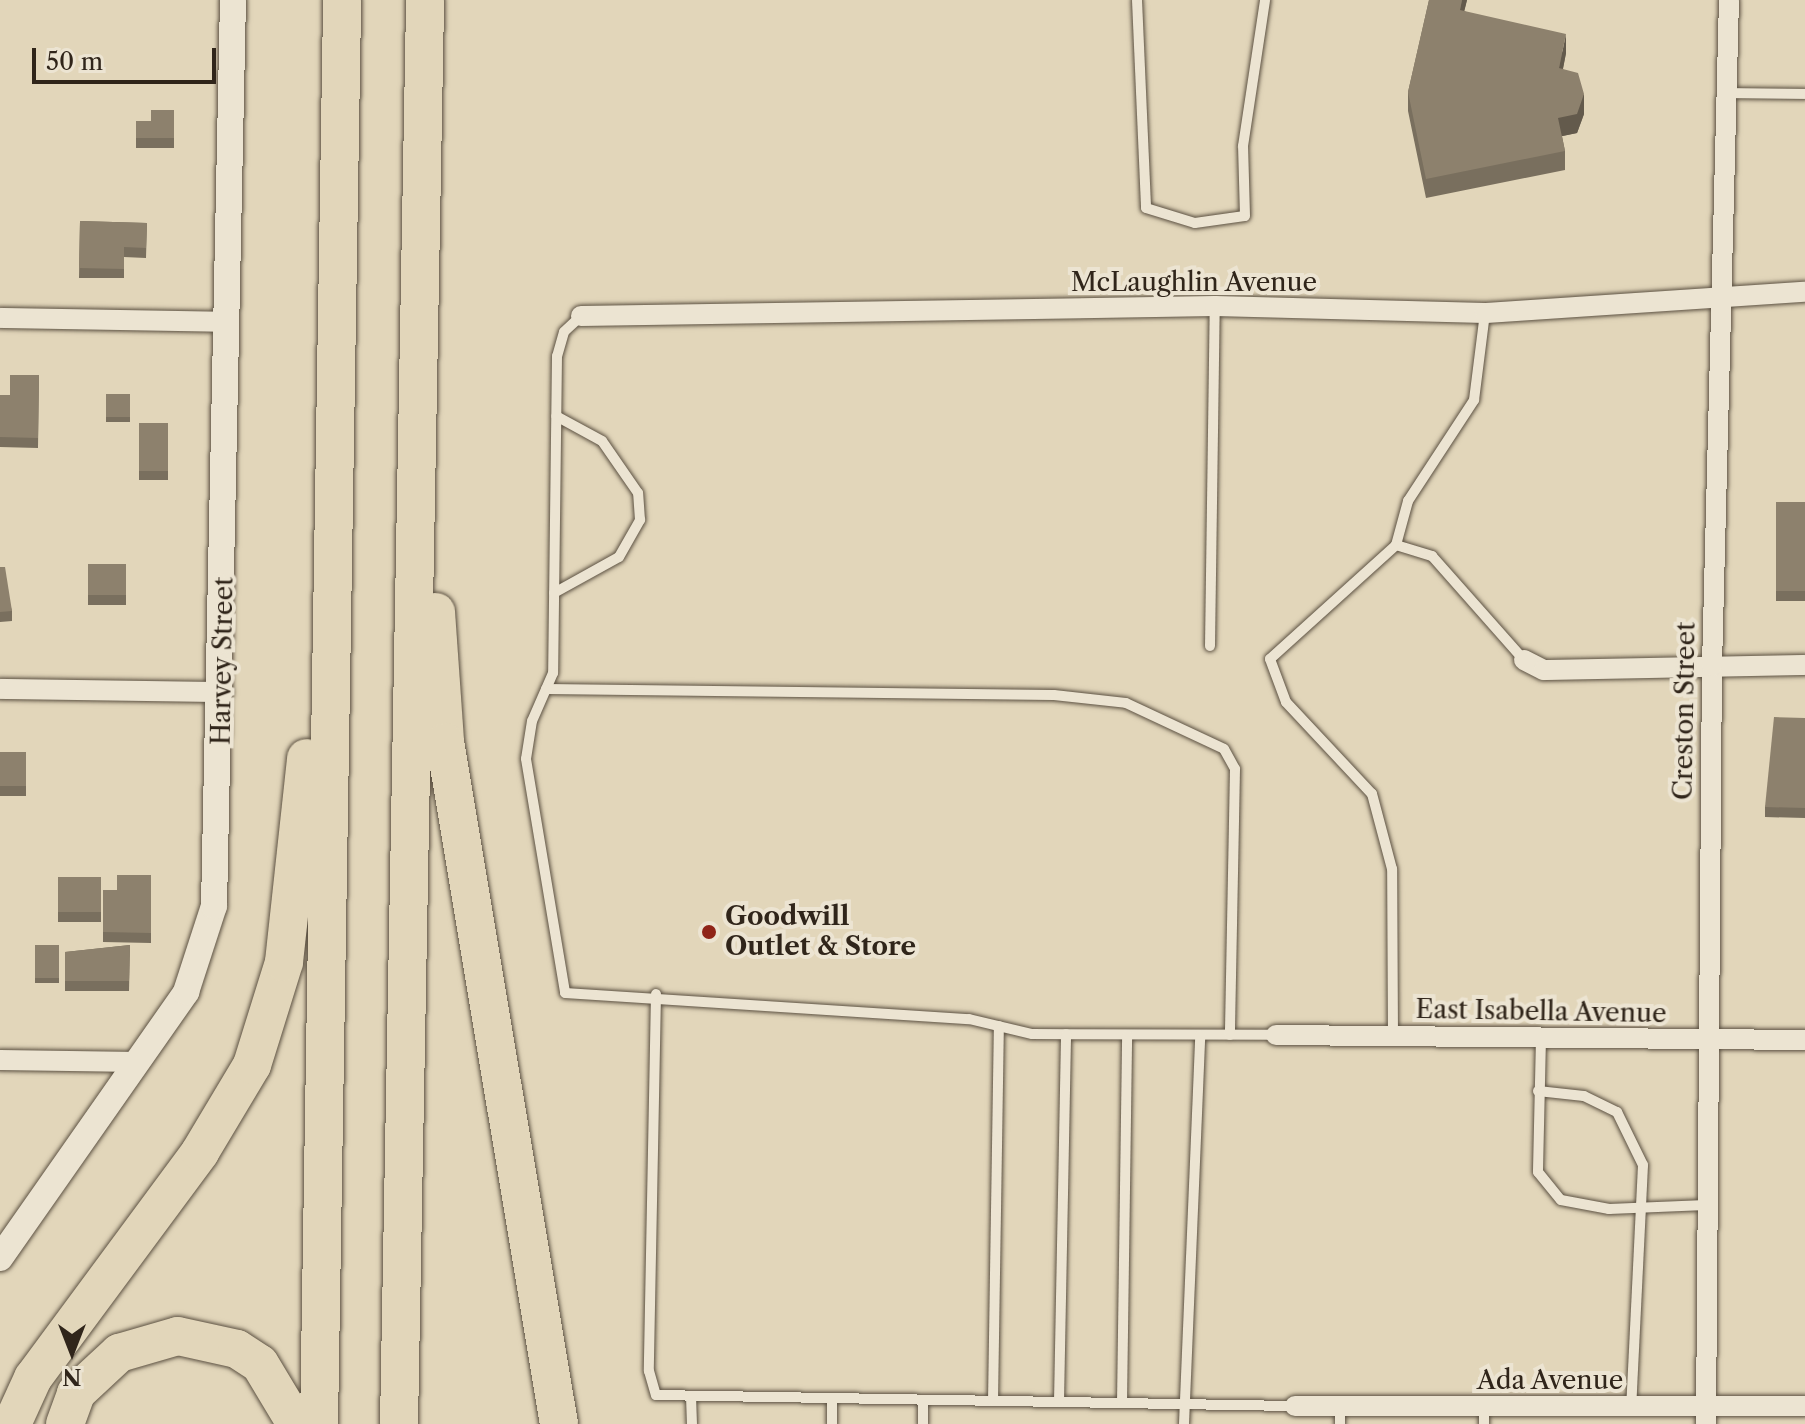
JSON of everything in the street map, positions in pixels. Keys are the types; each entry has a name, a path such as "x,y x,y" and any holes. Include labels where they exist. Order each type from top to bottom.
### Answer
{"highway":[{"path":"319,1424 342,0"},
{"path":"399,1424 425,0"},
{"path":"12,1424 33,1378 200,1152 237,1090 284,962 300,845 315,514 336,377"},
{"path":"419,379 445,742 559,1424"},
{"path":"65,1424 76,1393 119,1353 178,1336 237,1349 260,1364 296,1424"}],"street":[{"name":"Harvey Street","path":"0,1258 186,992 206,945 218,870 233,0"},
{"name":"Creston Street","path":"1706,1416 1706,1041 1712,666 1729,0"},
{"name":"McLaughlin Avenue","path":"581,316 1215,306 1485,313 1664,306 1721,294 1805,292"},
{"path":"0,318 226,322"},
{"path":"1524,660 1544,670 1805,665"},
{"path":"0,689 223,692"},
{"name":"East Isabella Avenue","path":"1276,1035 1805,1040"},
{"path":"0,1060 139,1062"},
{"name":"Ada Avenue","path":"1295,1406 1340,1415 1484,1416 1631,1408 1706,1416 1805,1406"}],"lane":[{"path":"1137,0 1146,208 1164,218 1226,223 1245,216 1243,146 1265,0"},
{"path":"1727,93 1805,94"},
{"path":"1210,646 1215,306"},
{"path":"1393,1035 1392,869 1372,794 1286,702 1270,659 1396,545 1408,501 1474,400 1485,313"},
{"path":"581,316 564,332 557,356 553,673 526,759 565,993 656,994 715,1008 999,1026 1066,1034 1276,1035"},
{"path":"554,593 619,557 640,520 638,493 602,441 556,416"},
{"path":"1396,545 1432,556 1524,660"},
{"path":"546,689 1054,695 1126,703 1224,749 1235,769 1230,1035"},
{"path":"656,994 649,1371 656,1395 1295,1406"},
{"path":"993,1401 999,1026"},
{"path":"1059,1402 1066,1034"},
{"path":"1122,1403 1127,1035"},
{"path":"1184,1424 1200,1035"},
{"path":"1541,1038 1538,1172 1561,1200 1638,1209 1706,1205"},
{"path":"1538,1091 1584,1096 1617,1112 1643,1165 1638,1209 1631,1408"},
{"path":"691,1396 692,1424"},
{"path":"832,1398 832,1424"},
{"path":"923,1400 923,1424"}],"building":[{"path":"1429,0 1462,0 1460,10 1566,34 1559,68 1578,73 1584,94 1577,114 1558,118 1565,151 1426,179 1408,92"},
{"path":"151,110 174,110 174,138 136,138 136,121 151,121"},
{"path":"80,221 147,223 146,248 124,247 124,269 79,268"},
{"path":"10,375 39,375 38,438 0,437 0,395 10,395"},
{"path":"106,394 130,394 130,417 106,417"},
{"path":"139,423 168,423 168,471 139,471"},
{"path":"1776,502 1805,502 1805,591 1776,591"},
{"path":"88,564 126,564 126,595 88,595"},
{"path":"0,567 5,567 12,611 0,612"},
{"path":"1774,717 1805,718 1805,808 1765,807"},
{"path":"0,752 26,752 26,786 0,786"},
{"path":"117,875 151,875 151,933 103,932 103,890 117,890"},
{"path":"58,877 101,877 101,912 58,912"},
{"path":"35,945 59,945 59,978 35,978"},
{"path":"130,945 129,981 65,981 65,952"}],"place":[{"name":"Goodwill Outlet & Store","path":"709,932"}]}
